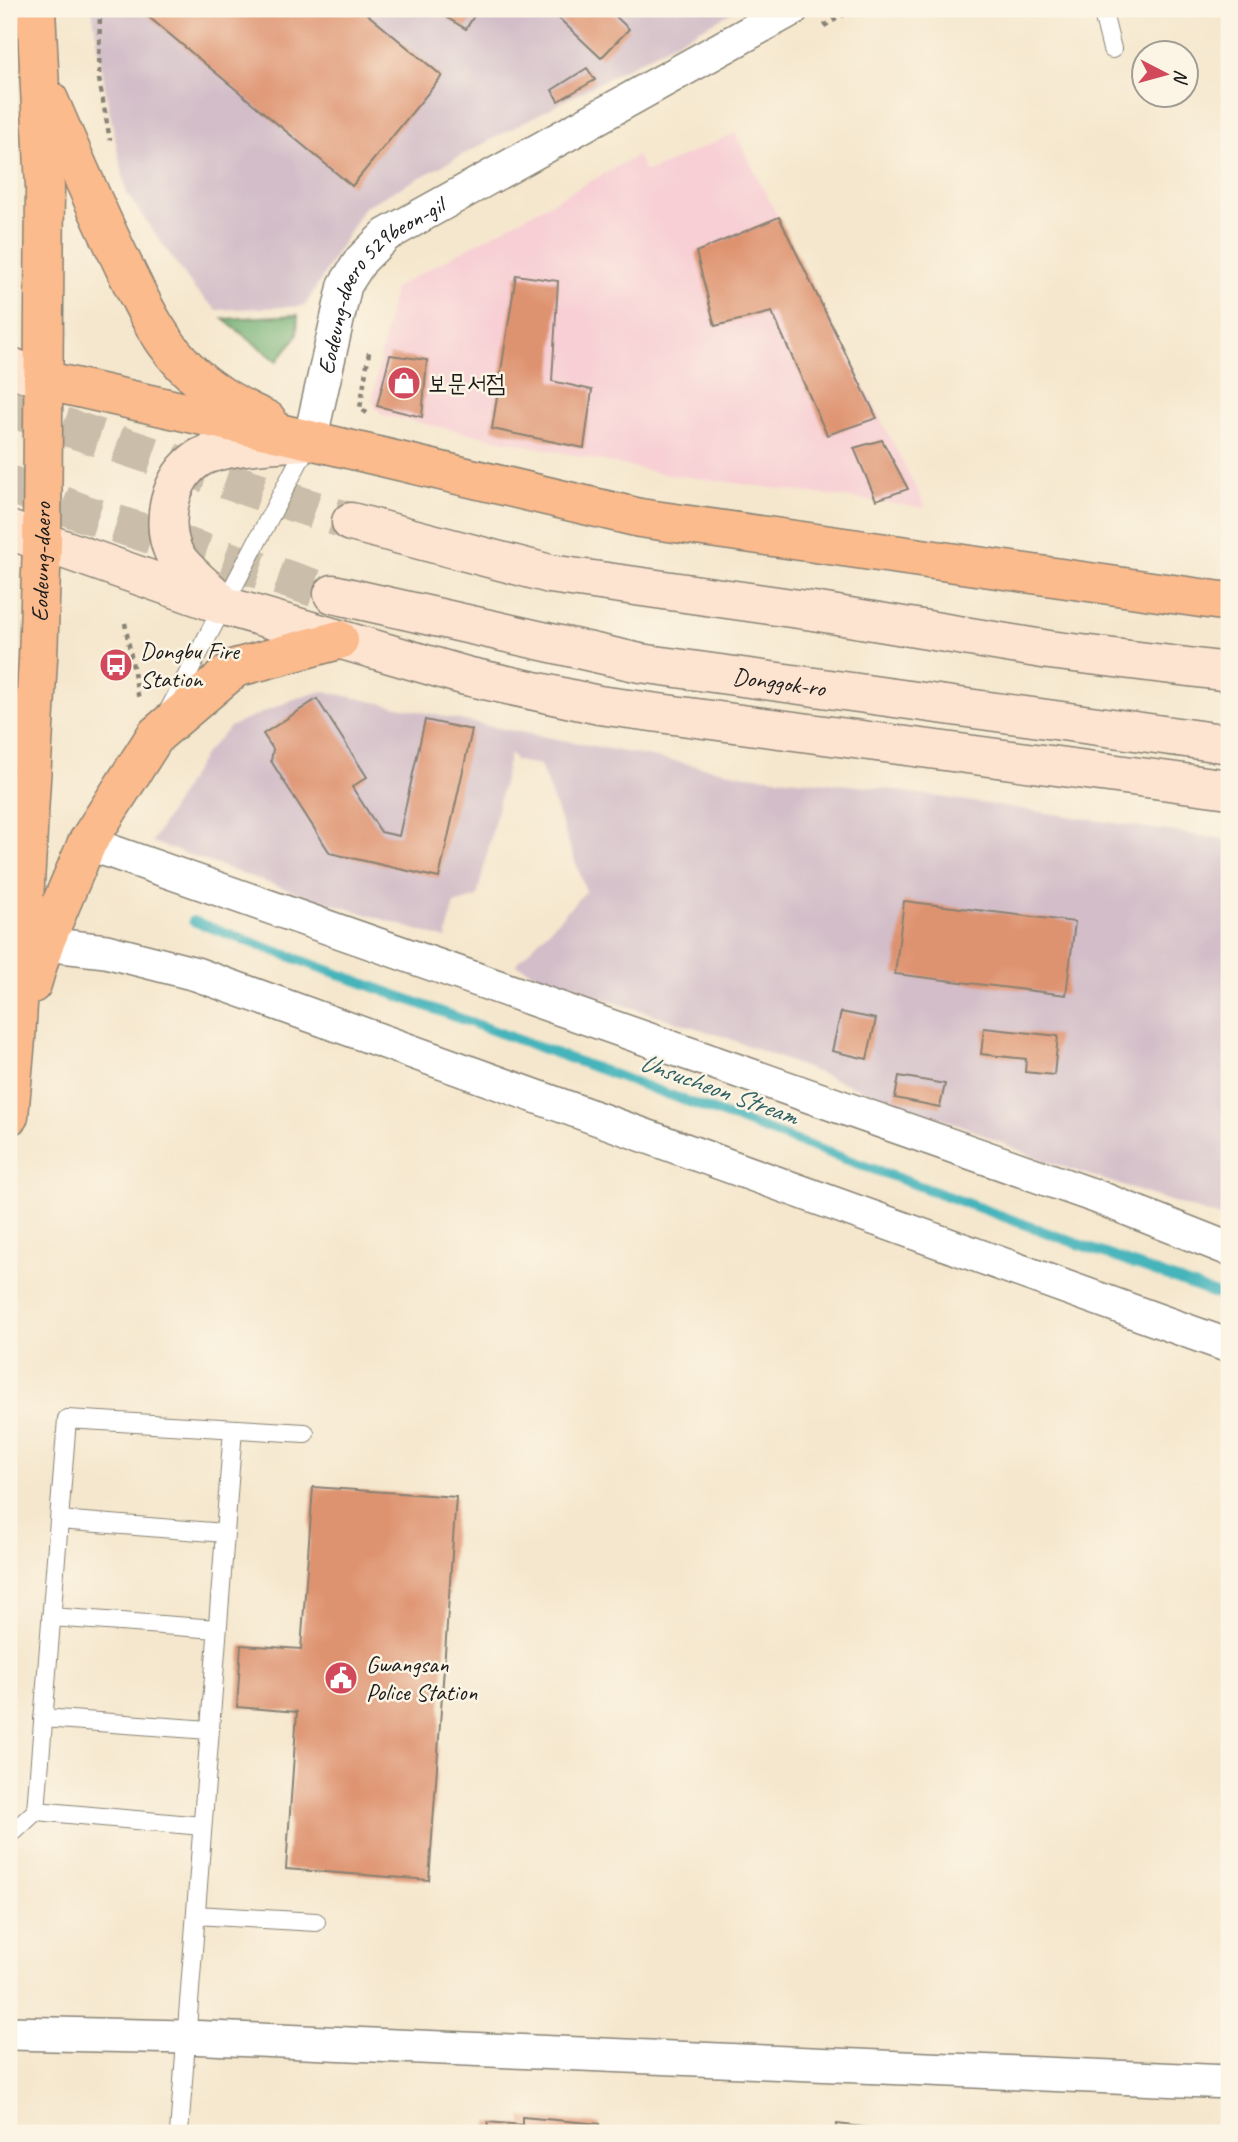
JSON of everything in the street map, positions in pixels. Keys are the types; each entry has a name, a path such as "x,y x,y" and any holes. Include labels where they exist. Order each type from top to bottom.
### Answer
{"main road":[{"name":"Eodeung-daero","path":"9,1116 16,1040 37,672 25,536 26,373 45,188 36,9"},
{"path":"38,74 83,181 140,300 164,341 194,375 248,412 310,440"},
{"path":"26,373 640,518 1229,602"},
{"path":"225,606 173,551 169,529 169,504 177,480 187,467 207,455 310,440"},
{"path":"351,522 550,574 813,611 1049,650 1229,672"},
{"path":"25,536 225,606 339,640 466,676 599,705 1229,789"},
{"name":"Donggok-ro","path":"333,594 640,663 1229,744"},
{"path":"16,1040 44,944 87,843 147,720 235,668 339,640"}],"street":[{"name":"Eodeung-daero 529beon-gil","path":"310,440 345,285 361,260 386,235 792,9"},
{"path":"87,843 1095,1196 1229,1249"},
{"path":"44,944 106,951 196,974 1229,1346"},
{"path":"9,2033 187,2037 1229,2082"}],"lane":[{"path":"1102,9 1112,49"},
{"name":"Eodeung-daero 529beon-gil","path":"147,720 225,606 310,440"},
{"path":"9,1836 36,1811 67,1419 305,1433"},
{"path":"179,2133 233,1429"},
{"path":"59,1520 225,1533"},
{"path":"51,1617 217,1629"},
{"path":"43,1718 209,1730"},
{"path":"36,1811 202,1826"},
{"path":"196,1915 316,1922"}],"path":[{"path":"100,9 99,79 112,148"},
{"path":"818,29 853,9"},
{"path":"370,416 360,408 371,342"},
{"path":"125,623 147,720"}],"shaded area":[{"path":"92,9 738,9 364,207 305,306 217,310 195,290 127,194"},
{"path":"735,133 926,508 665,474 382,415 372,402 394,288 637,156 645,171 655,169"},
{"path":"323,691 488,726 746,775 880,788 1229,840 1229,1220 1039,1159 958,1124 728,1038 554,983 516,964 586,891 540,765 516,761 510,753 477,897 454,904 446,939 283,888 152,842 205,753 230,727 294,699"}],"green space":[{"path":"298,315 297,336 277,361 223,319"}],"building":[{"path":"147,9 361,9 442,76 352,186 144,13"},
{"path":"433,9 478,9 466,29"},
{"path":"549,9 608,9 629,29 601,58"},
{"path":"587,68 595,80 558,101 552,90"},
{"path":"779,217 877,418 827,435 772,312 715,326 696,252"},
{"path":"516,275 558,281 552,381 592,390 584,448 492,429"},
{"name":"보문서점","path":"390,355 427,360 422,417 377,406"},
{"path":"882,440 908,489 876,500 854,448"},
{"path":"317,699 367,777 352,787 381,832 399,836 425,720 472,730 439,878 330,853 271,761 273,749 263,734"},
{"path":"904,901 1075,922 1066,995 895,974"},
{"path":"841,1012 876,1019 867,1059 832,1051"},
{"path":"984,1028 1058,1036 1054,1075 1025,1072 1026,1059 981,1054"},
{"path":"899,1076 945,1084 940,1107 895,1098"},
{"name":"Gwangsan Police Station","path":"313,1487 456,1497 429,1880 286,1869 297,1712 237,1707 241,1645 301,1649"},
{"path":"522,2117 600,2124 599,2133 488,2133 488,2122 522,2125"},
{"path":"837,2124 890,2130 889,2133 836,2133"}],"waterway":[{"name":"Unsucheon Stream","path":"193,921 1229,1299"}],"tunnel":[{"path":"9,408 351,522"},
{"path":"9,484 83,513 333,594"}],"place":[{"name":"보문서점","path":"404,383"},
{"name":"Dongbu Fire Station","path":"116,665"},
{"name":"Gwangsan Police Station","path":"341,1678"}]}
